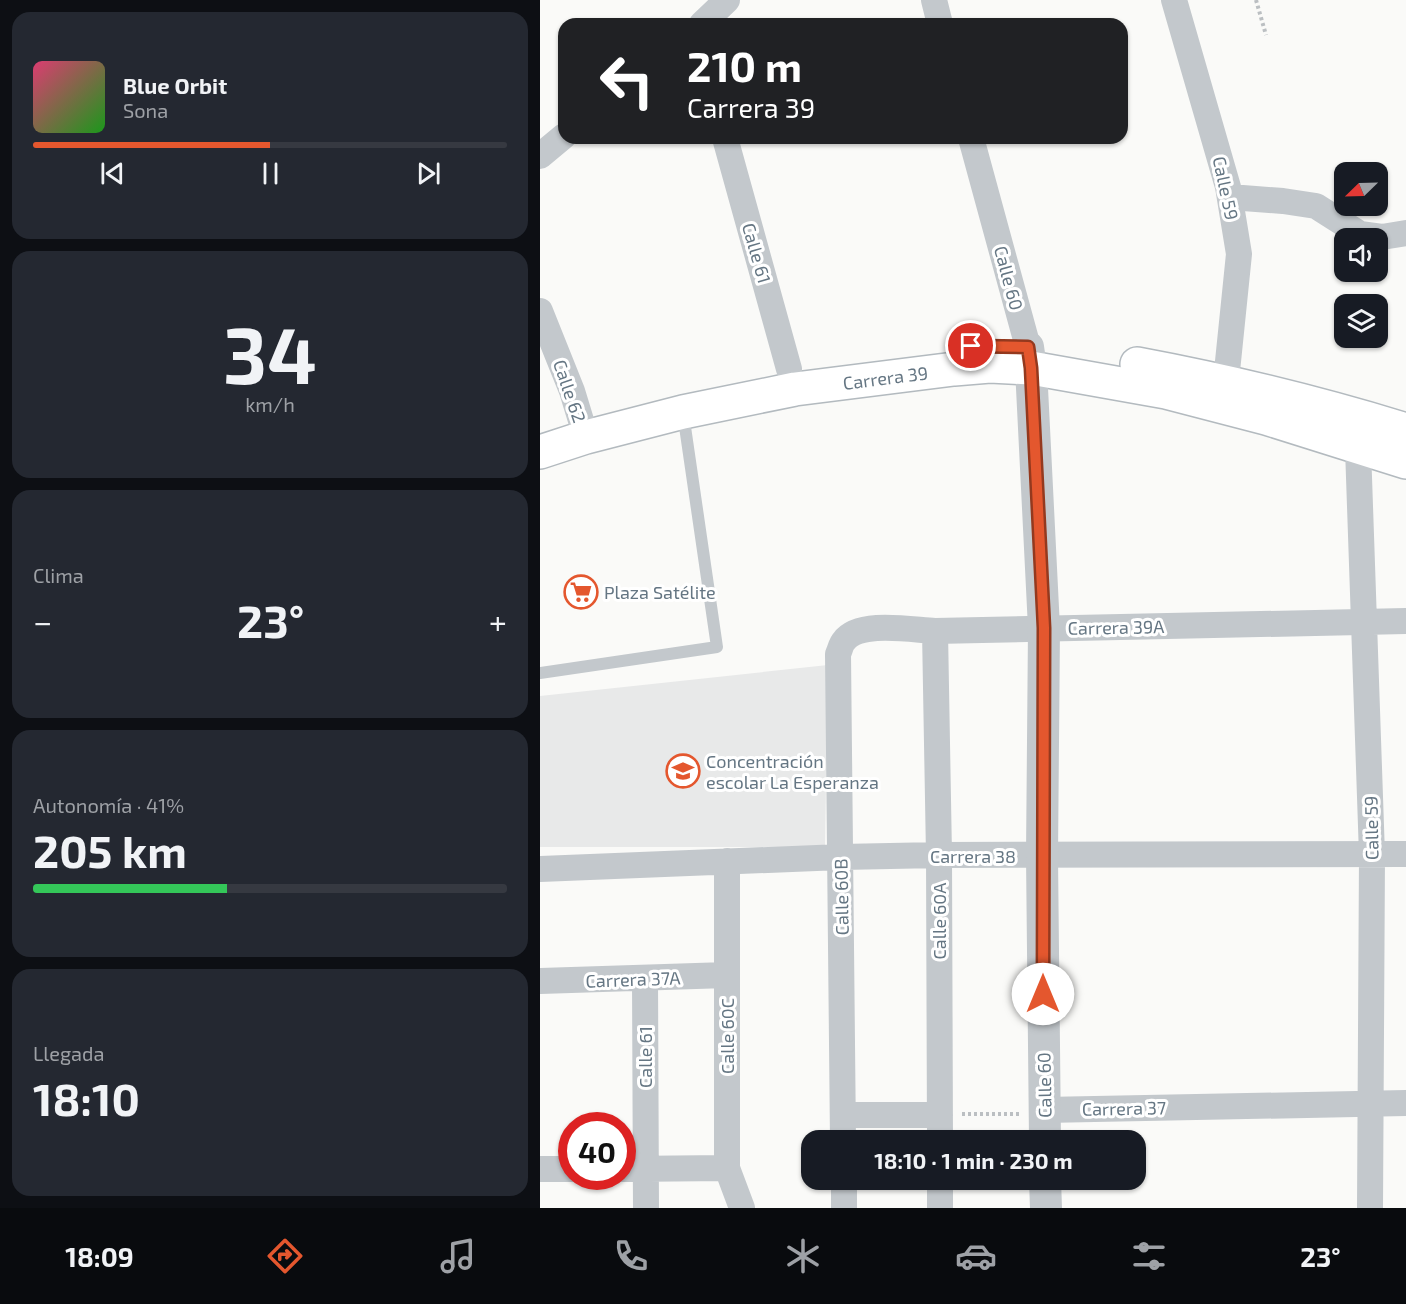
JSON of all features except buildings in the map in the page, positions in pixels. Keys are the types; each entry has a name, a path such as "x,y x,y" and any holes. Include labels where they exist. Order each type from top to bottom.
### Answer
{"main road":[{"name":"Carrera 39","path":"540,452 584,428 637,404 789,369 991,345 1029,357 1266,418 1406,462"},
{"name":"Carrera 39","path":"540,432 584,428 683,412 795,389 990,366 1029,357 1086,354 1226,381 1406,430"}],"street":[{"path":"708,18 728,0"},
{"path":"934,0 938,18"},
{"name":"Calle 59","path":"1174,0 1230,197 1239,254 1226,381"},
{"path":"540,156 558,141"},
{"name":"Calle 61","path":"727,144 789,369"},
{"name":"Calle 60","path":"973,144 1029,357 1044,628 1042,856 1044,1125"},
{"path":"1230,197 1316,206 1360,234 1382,237 1406,233"},
{"name":"Calle 62","path":"540,311 584,428"},
{"name":"Calle 59","path":"1358,448 1372,855 1370,1208"},
{"name":"Carrera 39A","path":"838,654 844,639 856,631 869,627 935,631 1406,621"},
{"name":"Calle 60A","path":"935,631 940,1130"},
{"name":"Calle 60B","path":"838,654 843,1128"},
{"name":"Carrera 38","path":"540,869 939,855 1406,854"},
{"name":"Calle 60C","path":"727,861 727,1168 742,1208"},
{"name":"Carrera 37A","path":"540,981 727,975"},
{"name":"Calle 61","path":"636,1134 645,979"},
{"name":"Carrera 37","path":"1044,1125 1370,1103 1406,1103"},
{"path":"843,1128 940,1114"},
{"path":"636,1169 727,1168"},
{"path":"540,1169 558,1169"},
{"name":"Calle 61","path":"636,1176 645,1208"},
{"path":"844,1190 844,1208"},
{"path":"940,1190 940,1208"},
{"path":"1045,1190 1046,1208"}],"lane":[{"path":"540,673 717,647 683,412"}],"path":[{"path":"1256,0 1266,35"},
{"path":"940,1114 1026,1114 1044,1125"}],"shaded area":[{"name":"Concentración escolar La Esperanza","path":"828,665 825,847 540,847 540,696"}],"place":[{"name":"Plaza Satélite","path":"581,592"},
{"name":"Concentración escolar La Esperanza","path":"683,771"}],"route":[{"path":"971,346 1028,347 1031,368 1044,628 1043,994"}]}
